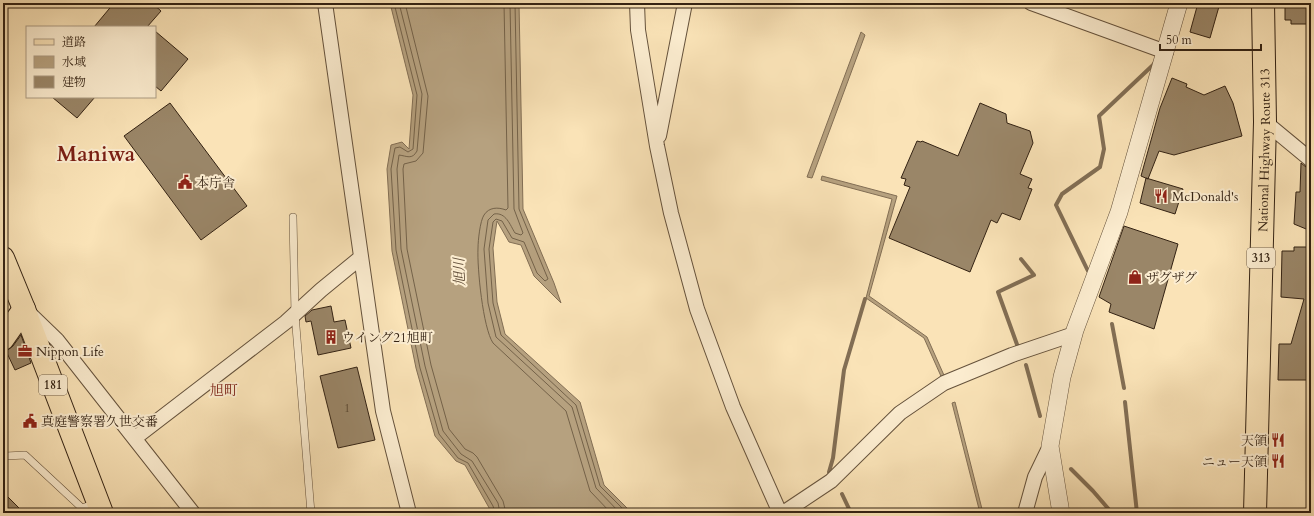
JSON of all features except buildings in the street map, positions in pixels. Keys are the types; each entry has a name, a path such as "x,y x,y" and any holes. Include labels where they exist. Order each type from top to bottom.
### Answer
{"main road":[{"name":"National Highway Route 313","path":"1255,513 1265,122 1263,3"},
{"name":"181","path":"3,258 24,308 48,343 100,508"},
{"path":"3,339 24,308"}],"street":[{"path":"326,3 360,258 383,411 409,513"},
{"path":"637,3 638,30 657,146 671,213 697,309 733,407 782,513 831,482 900,413 944,383 1012,355 1074,334"},
{"path":"657,146 685,3"},
{"path":"1031,3 1166,52"},
{"path":"1025,513 1035,477 1050,446 1062,377 1074,334 1119,212 1179,3"},
{"path":"1265,122 1311,160"},
{"path":"135,438 241,358 360,258"},
{"path":"48,343 135,438 186,510"},
{"path":"1050,446 1060,513"}],"lane":[{"path":"293,217 294,314 311,513"},
{"path":"3,460 6,456 25,455 82,508 100,508"}],"water":[{"name":"旭川","path":"390,3 519,3 523,209 561,303 534,276 521,245 509,242 497,221 493,248 497,302 505,334 580,402 604,485 632,513 492,513 465,465 456,461 435,436 416,368 392,251 387,169 391,145 402,142 409,149 413,95"},
{"path":"861,32 865,35 812,178 807,177"},
{"path":"822,176 897,196 869,296 927,337 947,382 944,383 924,338 866,298 892,199 821,180"},
{"path":"955,402 983,513 980,513 952,403"}],"waterway":[{"path":"1088,271 1056,205 1062,194 1100,167 1104,149 1099,116 1155,62"},
{"path":"1019,350 998,292 1034,275 1021,259"},
{"path":"829,472 833,458 844,370 865,299"},
{"path":"1112,324 1124,388"},
{"path":"1026,365 1040,416"},
{"path":"1125,402 1137,513"},
{"path":"1071,469 1112,513"},
{"path":"842,494 851,513"}],"place":[{"name":"本庁舎","path":"185,182"},
{"name":"McDonald's","path":"1161,196"},
{"name":"ザグザグ","path":"1135,277"},
{"name":"ウイング21旭町","path":"331,337"},
{"name":"Nippon Life","path":"25,351"},
{"name":"真庭警察署久世交番","path":"30,421"},
{"name":"天領","path":"1278,440"},
{"name":"ニュー天領","path":"1278,461"}],"district":[{"name":"Maniwa","path":"96,154"},
{"name":"旭町","path":"224,390"}]}
